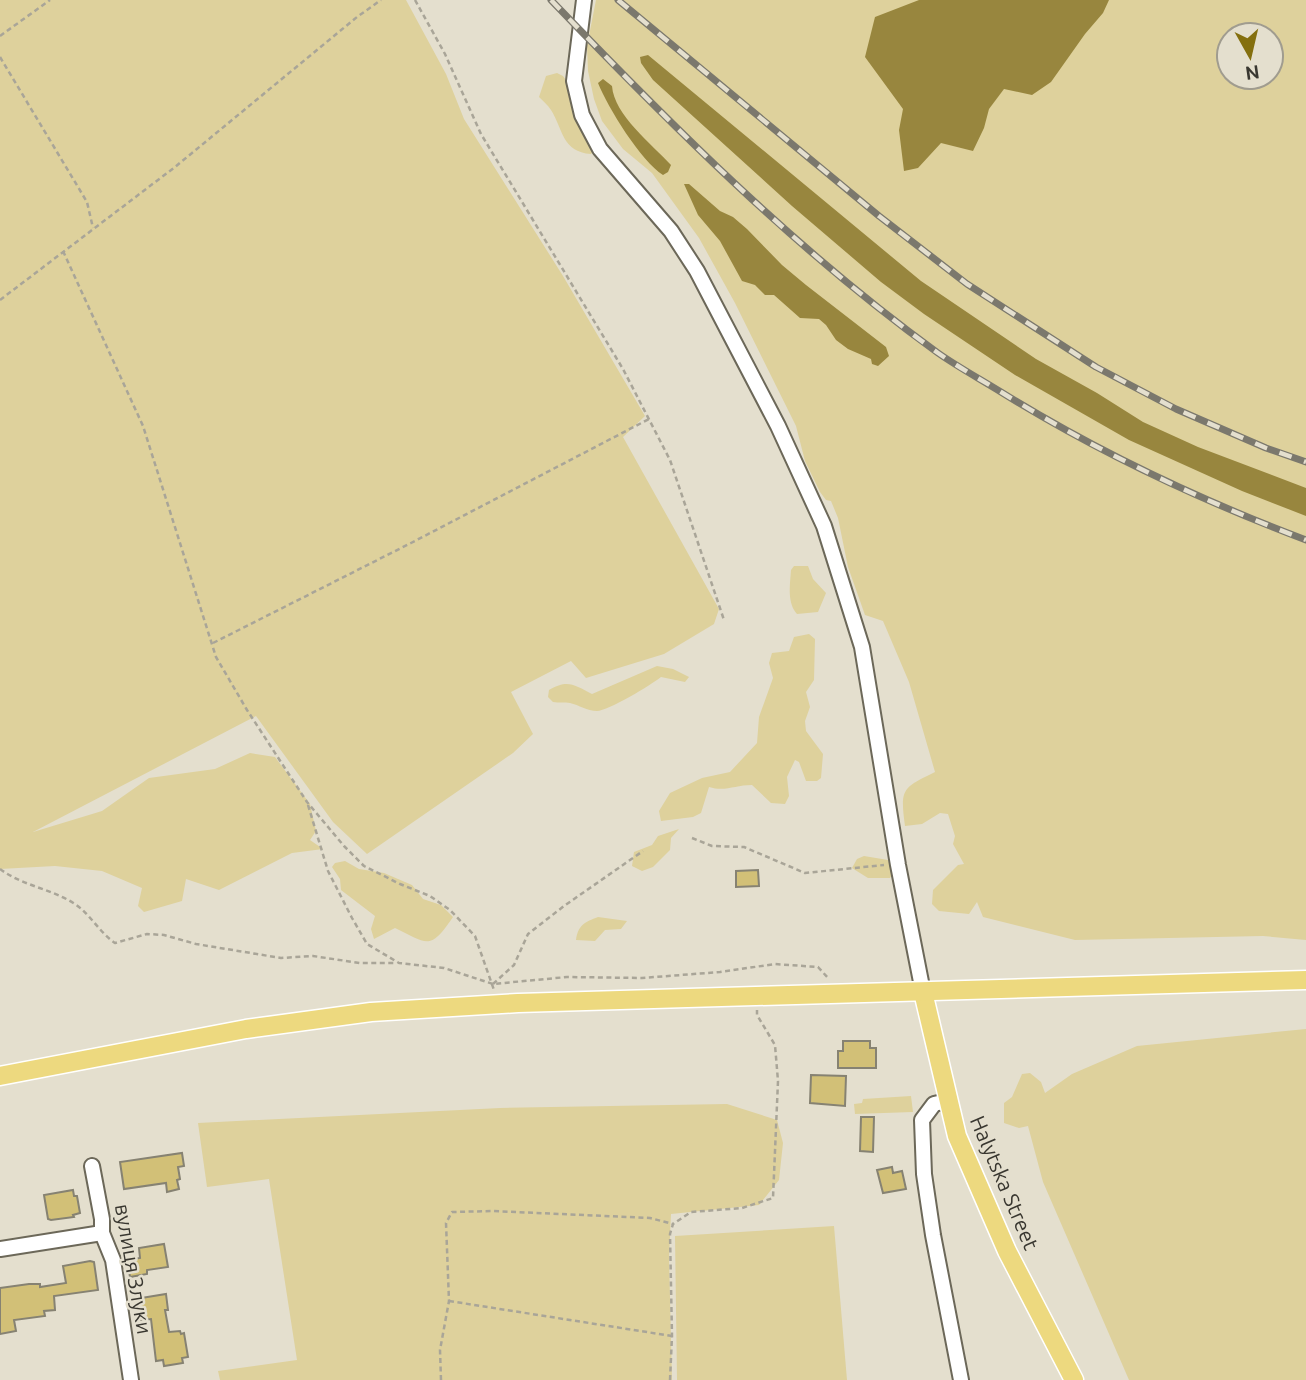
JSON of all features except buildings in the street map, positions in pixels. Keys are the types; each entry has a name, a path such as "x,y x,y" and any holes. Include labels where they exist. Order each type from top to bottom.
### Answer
{"main road":[{"path":"0,1076 310,1019 371,1012 495,1004 1306,980"},
{"name":"Halytska Street","path":"923,992 957,1136 1007,1251 1073,1380"}],"street":[{"path":"584,0 574,81 582,115 600,149 671,231 697,271 778,426 824,526 862,647 898,865 923,992"},
{"path":"947,1101 934,1104 922,1121 922,1142 933,1235 961,1380"},
{"name":"вулиця Злуки","path":"92,1166 102,1233 113,1260 131,1380"},
{"path":"0,1249 102,1233"}],"path":[{"path":"0,36 50,0"},
{"path":"0,300 175,167 381,0"},
{"path":"415,0 445,54 481,134 623,369 670,460 724,620"},
{"path":"0,57 87,202 93,228"},
{"path":"63,251 143,426 216,657 307,802 344,846 364,866 430,896 450,910 475,936 493,984 495,1004"},
{"path":"211,643 649,419"},
{"path":"307,802 328,871 357,927 367,944 398,963"},
{"path":"692,838 712,846 744,846 805,873 898,865"},
{"path":"493,984 514,965 528,934 643,851"},
{"path":"0,869 15,880 75,904 92,919 102,934 115,943 147,934 281,958 313,956 360,963 398,963 444,968 493,984 567,977 642,978 720,972 775,964 818,967 843,994"},
{"path":"670,1380 670,1234 673,1224 691,1212 742,1208 773,1198 778,1080 775,1045 757,1015 757,996"},
{"path":"441,1380 440,1350 449,1301 446,1223 452,1212 493,1211 637,1217 673,1224"},
{"path":"449,1301 672,1336"}],"shaded area":[{"path":"0,0 406,0 446,74 464,119 563,276 645,416 623,437 719,609 714,624 664,654 586,678 571,661 511,692 533,734 513,753 367,854 333,822 256,716 33,832 102,811 149,778 215,769 250,753 275,757 310,804 316,831 310,840 323,849 292,853 219,890 186,879 182,901 144,912 138,906 142,888 102,871 55,866 0,869"},
{"path":"596,0 1306,0 1306,940 1263,936 1075,940 983,917 977,902 969,914 939,911 932,904 933,890 958,865 964,864 953,844 955,836 948,814 940,813 922,824 905,826 903,804 906,791 935,772 909,682 883,621 865,615 848,567 838,518 831,501 826,500 820,492 805,461 796,426 735,303 699,238 652,173 623,149 602,121 588,71 587,46"},
{"path":"919,0 1109,0 1103,13 1051,82 1032,95 1004,89 989,109 973,151 941,143 918,168 904,171 899,130 903,109 865,57 875,17"},
{"path":"648,55 921,281 1036,359 1143,422 1198,447 1306,488 1306,516 1242,491 1129,440 1015,375 924,314 881,282 792,206 653,80 641,63 640,57"},
{"path":"557,73 568,83 569,97 593,145 591,154 574,149 569,144 551,110 539,97 546,76"},
{"path":"603,79 612,86 619,108 671,165 668,172 663,175 654,168 626,133 598,83"},
{"path":"684,184 689,184 720,211 733,217 782,265 886,347 889,356 878,366 872,364 871,359 848,349 836,340 819,319 800,318 774,295 765,295 755,285 742,281 720,241 698,215"},
{"path":"794,566 808,566 813,579 826,593 818,612 797,614 794,610 790,588 791,570"},
{"path":"809,634 815,639 814,680 806,692 810,707 805,721 806,731 823,754 821,778 817,781 806,781 799,762 795,760 787,777 789,796 785,804 771,803 752,785 725,789 709,787 701,813 693,817 661,821 659,811 670,793 702,778 730,772 757,743 759,717 773,678 769,663 772,653 789,651 794,637"},
{"path":"657,666 673,669 689,677 685,682 661,677 619,702 597,711 570,703 553,702 548,697 549,690 566,684 592,694"},
{"path":"679,829 671,838 670,850 653,867 642,871 632,866 634,852 652,845 658,836"},
{"path":"864,856 888,860 893,873 890,878 868,878 852,868 857,859"},
{"path":"345,861 359,869 384,873 412,885 423,899 441,905 453,917 433,940 422,941 395,928 374,939 371,929 375,916 341,890 340,879 332,867 335,863"},
{"path":"598,917 627,921 621,929 605,930 595,941 576,940 583,925"},
{"path":"1306,1029 1306,1380 1129,1380 1043,1182 1028,1126 1019,1128 1004,1123 1004,1103 1012,1097 1022,1074 1030,1073 1041,1082 1045,1093 1072,1074 1137,1046"},
{"path":"911,1096 913,1112 855,1114 854,1104 862,1103 863,1099"},
{"path":"727,1104 777,1120 783,1143 779,1180 759,1205 671,1214 669,1257 672,1380 220,1380 218,1371 297,1360 269,1179 207,1187 198,1123 500,1108"},
{"path":"834,1226 847,1380 677,1380 675,1236"}],"railway":[{"path":"551,0 689,140 785,229 938,353 1112,455 1188,491 1306,540"},
{"path":"618,0 879,216 967,284 1096,367 1176,409 1266,448 1306,462"}]}
